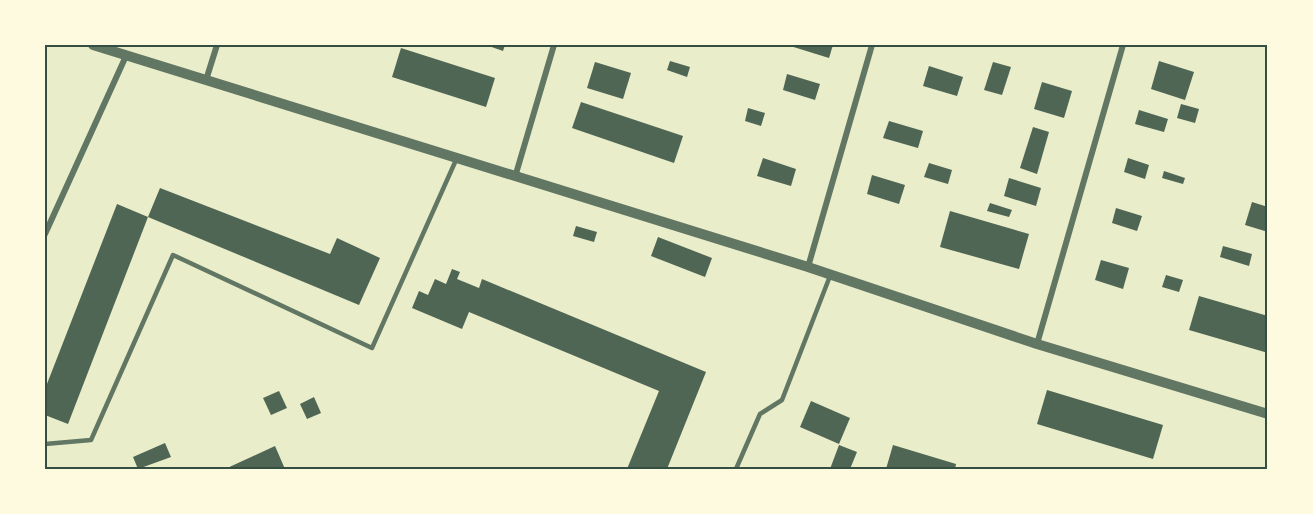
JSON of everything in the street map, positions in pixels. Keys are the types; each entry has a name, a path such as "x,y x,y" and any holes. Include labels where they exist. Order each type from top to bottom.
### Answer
{"street":[{"path":"93,45 456,160 808,267 1037,344 1268,414"},
{"path":"206,80 217,45"},
{"path":"515,177 554,45"},
{"path":"808,267 873,45"},
{"path":"1037,344 1123,45"},
{"path":"45,234 126,56"}],"lane":[{"path":"45,444 91,440 173,255 372,348 456,160"},
{"path":"736,469 760,414 782,400 831,275"}],"building":[{"path":"486,45 505,45 503,51"},
{"path":"787,45 833,45 829,58"},
{"path":"401,48 495,78 486,107 392,77"},
{"path":"670,61 690,67 687,77 667,70"},
{"path":"1159,61 1194,72 1185,100 1151,89"},
{"path":"595,62 631,73 623,99 587,88"},
{"path":"993,62 1011,67 1002,95 984,90"},
{"path":"929,66 963,77 957,96 923,86"},
{"path":"787,74 820,84 815,100 783,90"},
{"path":"1042,82 1072,91 1064,118 1034,109"},
{"path":"581,102 683,136 674,163 572,128"},
{"path":"1181,104 1199,109 1195,123 1177,118"},
{"path":"748,108 765,113 761,126 745,121"},
{"path":"1139,110 1168,119 1164,132 1135,124"},
{"path":"889,121 923,131 918,148 883,138"},
{"path":"1033,127 1049,132 1037,174 1020,168"},
{"path":"763,158 796,169 791,186 757,176"},
{"path":"1128,158 1149,165 1145,179 1124,172"},
{"path":"929,163 952,170 948,184 924,177"},
{"path":"1164,171 1185,178 1183,184 1162,178"},
{"path":"872,175 905,185 899,204 867,194"},
{"path":"1009,178 1041,188 1036,206 1004,196"},
{"path":"160,188 330,254 337,238 380,258 359,305 148,217"},
{"path":"1252,202 1268,207 1268,232 1245,225"},
{"path":"990,203 1012,210 1009,217 987,211"},
{"path":"117,204 148,217 68,424 45,415 45,389"},
{"path":"1116,208 1142,216 1137,231 1112,223"},
{"path":"950,211 1029,234 1019,269 940,247"},
{"path":"576,226 597,232 594,242 573,236"},
{"path":"658,237 712,258 705,277 651,256"},
{"path":"1223,246 1252,254 1249,266 1220,257"},
{"path":"1101,260 1129,268 1123,289 1095,280"},
{"path":"452,269 460,272 457,279 479,288 482,279 706,372 667,469 627,469 659,391 469,312 462,329 412,308 419,291 428,295 435,279 446,284"},
{"path":"1166,275 1183,280 1179,292 1162,287"},
{"path":"1199,296 1268,316 1268,353 1189,330"},
{"path":"1047,390 1163,425 1153,459 1037,424"},
{"path":"279,391 287,408 271,415 263,398"},
{"path":"314,397 321,413 307,419 300,404"},
{"path":"811,401 850,418 839,444 800,427"},
{"path":"165,443 171,457 138,469 133,457"},
{"path":"839,445 857,452 850,469 830,469"},
{"path":"893,445 956,464 955,469 886,469"},
{"path":"275,446 285,469 225,469"}]}
